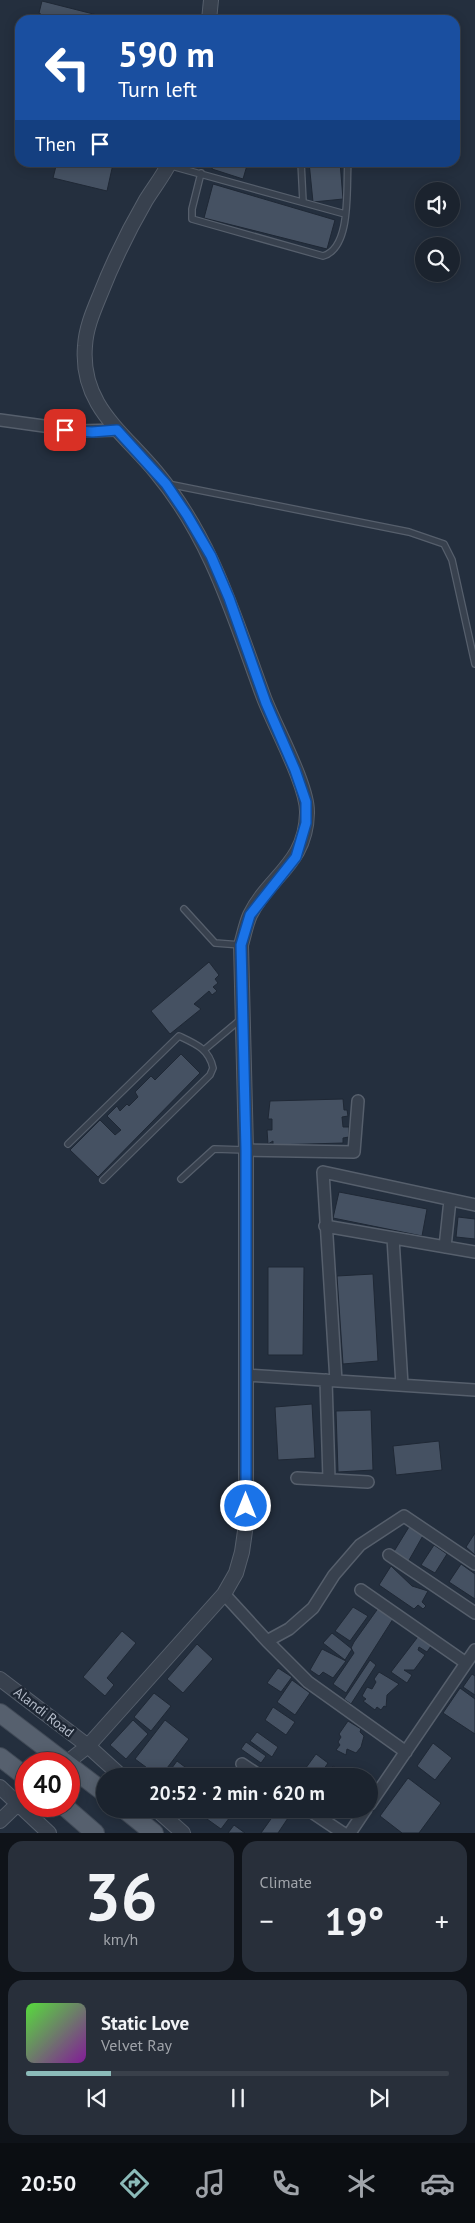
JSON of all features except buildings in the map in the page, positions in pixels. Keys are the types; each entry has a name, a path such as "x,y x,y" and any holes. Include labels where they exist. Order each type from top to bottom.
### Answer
{"main road":[{"path":"0,1713 51,1752"},
{"path":"0,1757 15,1769"},
{"path":"80,1774 96,1786"},
{"path":"77,1817 95,1833"},
{"path":"135,1818 154,1833"}],"street":[{"path":"210,15 211,0"},
{"path":"80,1752 88,1746 224,1594 236,1573 242,1552 246,1524 246,1150 241,945 250,915 296,857 304,834 307,811 295,770 269,711 229,598 211,556 166,484 103,414 87,379 84,360 86,334 124,240 167,167"},
{"path":"0,420 80,432 117,430"},
{"path":"246,1150 354,1152 358,1101"},
{"path":"329,1479 331,1381 323,1172 475,1205"},
{"path":"445,1247 450,1200"},
{"path":"326,1226 475,1252"},
{"path":"392,1238 402,1385"},
{"path":"246,1376 475,1390"},
{"path":"297,1478 368,1482"},
{"path":"267,1641 289,1629 313,1608 334,1575 360,1545 404,1516 475,1564"},
{"path":"389,1555 475,1613"},
{"path":"361,1590 466,1664"},
{"path":"224,1594 308,1682 406,1752"},
{"path":"378,1792 475,1650"},
{"name":"Alandi Road","path":"0,1679 88,1746 111,1768"},
{"path":"242,1764 248,1768"},
{"path":"0,1787 15,1796"},
{"path":"0,1821 15,1807"},
{"path":"36,1817 50,1833"},
{"path":"166,1818 183,1833"},
{"path":"320,1818 343,1833"},
{"path":"350,1833 360,1818"}],"lane":[{"path":"180,167 345,214"},
{"path":"301,167 303,202"},
{"path":"201,173 190,215 192,219 323,256 336,250 341,237 345,214 348,167"},
{"path":"166,484 409,532 444,544 452,560 475,664"},
{"path":"184,909 215,943 241,945"},
{"path":"204,1050 244,1017"},
{"path":"68,1144 179,1036 194,1041 204,1050 212,1061 213,1068 210,1075 103,1180"},
{"path":"181,1179 214,1149 246,1150"}],"route":[{"path":"65,430 92,432 117,430 157,472 181,505 211,556 229,598 250,661 295,770 306,802 307,811 304,834 296,857 250,915 241,945 246,1150 246,1506"}]}
